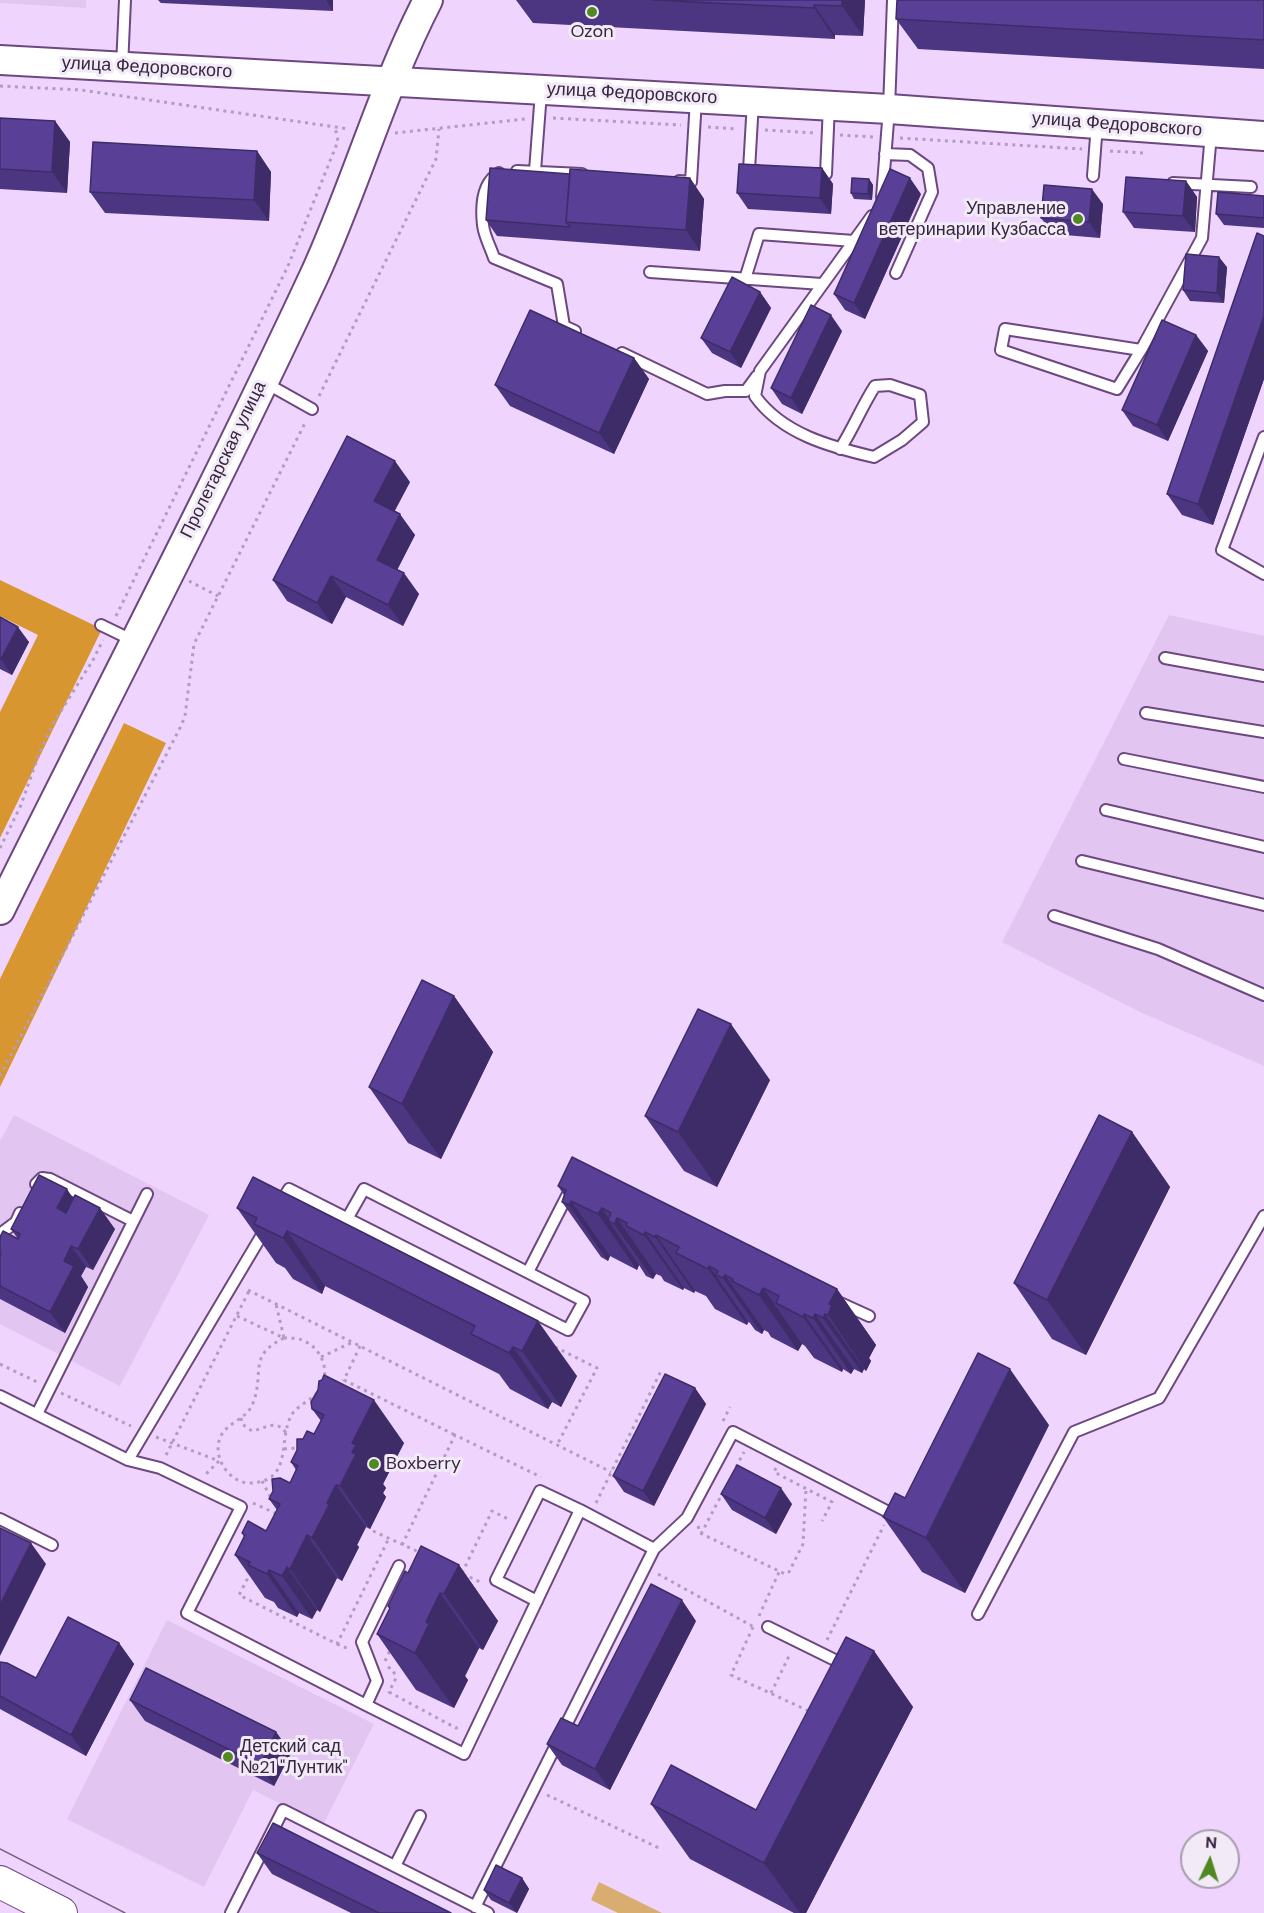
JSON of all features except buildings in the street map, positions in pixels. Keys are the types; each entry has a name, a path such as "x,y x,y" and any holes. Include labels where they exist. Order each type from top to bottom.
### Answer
{"main road":[{"path":"0,1881 61,1913"}],"street":[{"name":"Пролетарская улица","path":"0,910 115,632 264,382 352,186 390,80 428,0"},
{"name":"улица Федоровского","path":"0,60 889,109 1096,137 1211,132 1264,136"}],"lane":[{"path":"122,67 125,0"},
{"path":"614,350 707,394 746,391 881,202 889,109 893,0"},
{"path":"535,171 541,89"},
{"path":"667,180 691,182 696,98"},
{"path":"753,101 749,170 771,171"},
{"path":"804,173 826,174 829,105"},
{"path":"1141,350 1005,328 1001,350 1117,389 1141,350 1202,238 1211,132"},
{"path":"1093,176 1096,137"},
{"path":"885,154 910,155 928,168 932,192 896,273"},
{"path":"584,336 564,326 557,284 494,258 483,226 485,188 491,178 502,171 595,175"},
{"path":"1167,182 1251,187"},
{"path":"745,279 759,234 854,241"},
{"path":"650,272 822,284"},
{"path":"760,371 755,396 765,410 801,434 840,449 874,457 902,440 923,422 920,395 890,385 875,386 840,449"},
{"path":"264,382 312,409"},
{"path":"1264,436 1222,550 1264,574"},
{"path":"1165,658 1264,676"},
{"path":"1146,713 1264,732"},
{"path":"1124,759 1264,787"},
{"path":"1106,810 1264,847"},
{"path":"1082,861 1264,905"},
{"path":"1054,916 1158,949 1264,995"},
{"path":"0,1234 16,1222 36,1182 42,1178 50,1179 133,1221"},
{"path":"528,1272 576,1178"},
{"path":"128,1460 289,1189 347,1219 568,1330 584,1301 364,1189 347,1219"},
{"path":"37,1414 147,1194"},
{"path":"978,1614 1074,1432 1159,1398 1264,1216"},
{"path":"827,1296 869,1316"},
{"path":"0,1396 128,1460 160,1468 241,1507 186,1613 464,1754 580,1510"},
{"path":"476,1907 654,1549 687,1518 733,1432 904,1520"},
{"path":"537,1601 496,1580 540,1491 654,1549"},
{"path":"0,1519 52,1545"},
{"path":"366,1705 377,1681 362,1642 399,1566"},
{"path":"768,1627 845,1665"},
{"path":"231,1913 283,1810 488,1913"},
{"path":"395,1866 420,1816"}],"path":[{"path":"0,86 81,90 335,128 395,134 539,117 886,137 1096,137 1152,153"},
{"path":"0,848 21,806 40,751 54,722 93,660 115,632 288,266 338,141 335,128"},
{"path":"0,1076 185,716 194,644 436,159 439,129"},
{"path":"163,1461 249,1291 611,1472"},
{"path":"276,1304 284,1338"},
{"path":"0,1364 144,1433 219,1461 231,1477 249,1483 272,1475 280,1466 291,1415 318,1392 325,1377 324,1361 315,1347 301,1339 284,1338 237,1316"},
{"path":"201,1479 219,1461 219,1440 226,1428 241,1418 253,1404 260,1359 269,1346 284,1338"},
{"path":"321,1357 353,1342"},
{"path":"339,1389 360,1346"},
{"path":"555,1347 597,1368 557,1445"},
{"path":"596,1503 662,1369"},
{"path":"344,1380 546,1479"},
{"path":"720,1427 730,1407"},
{"path":"241,1418 242,1424 252,1431 264,1426 276,1425 282,1427 286,1433"},
{"path":"402,1545 455,1435"},
{"path":"284,1449 302,1448"},
{"path":"734,1471 745,1450"},
{"path":"777,1467 774,1472 832,1502 822,1521"},
{"path":"249,1501 278,1515 262,1480"},
{"path":"693,1506 701,1534 785,1574 789,1572 802,1544 806,1489"},
{"path":"701,1534 723,1492"},
{"path":"462,1573 492,1511 523,1526"},
{"path":"820,1653 890,1513"},
{"path":"373,1531 423,1554"},
{"path":"254,1565 239,1596 336,1644 389,1538"},
{"path":"645,1567 753,1627"},
{"path":"452,1569 491,1588"},
{"path":"779,1572 731,1675 811,1712"},
{"path":"771,1693 796,1641"},
{"path":"393,1643 383,1664 393,1670 396,1678 389,1692 456,1728 462,1726"},
{"path":"534,1789 659,1848"}],"shaded area":[{"path":"0,0 86,0 86,8 0,3"},
{"path":"0,580 102,629 0,838 0,712 38,635 0,616"},
{"path":"1169,615 1264,636 1264,1066 1140,1012 1002,942"},
{"path":"124,723 166,743 0,1087 0,979"},
{"path":"14,1115 209,1215 120,1386 0,1324 0,1141"},
{"name":"Детский сад №21 \"Лунтик\"","path":"167,1620 374,1724 323,1825 253,1790 204,1887 67,1819"},
{"path":"599,1882 662,1913 618,1913 591,1900"}],"tram line":[{"path":"0,1849 125,1913"}],"place":[{"name":"Ozon","path":"592,12"},
{"name":"Управление ветеринарии Кузбасса","path":"1078,219"},
{"name":"Boxberry","path":"374,1464"},
{"name":"Детский сад №21 \"Лунтик\"","path":"228,1757"}]}
